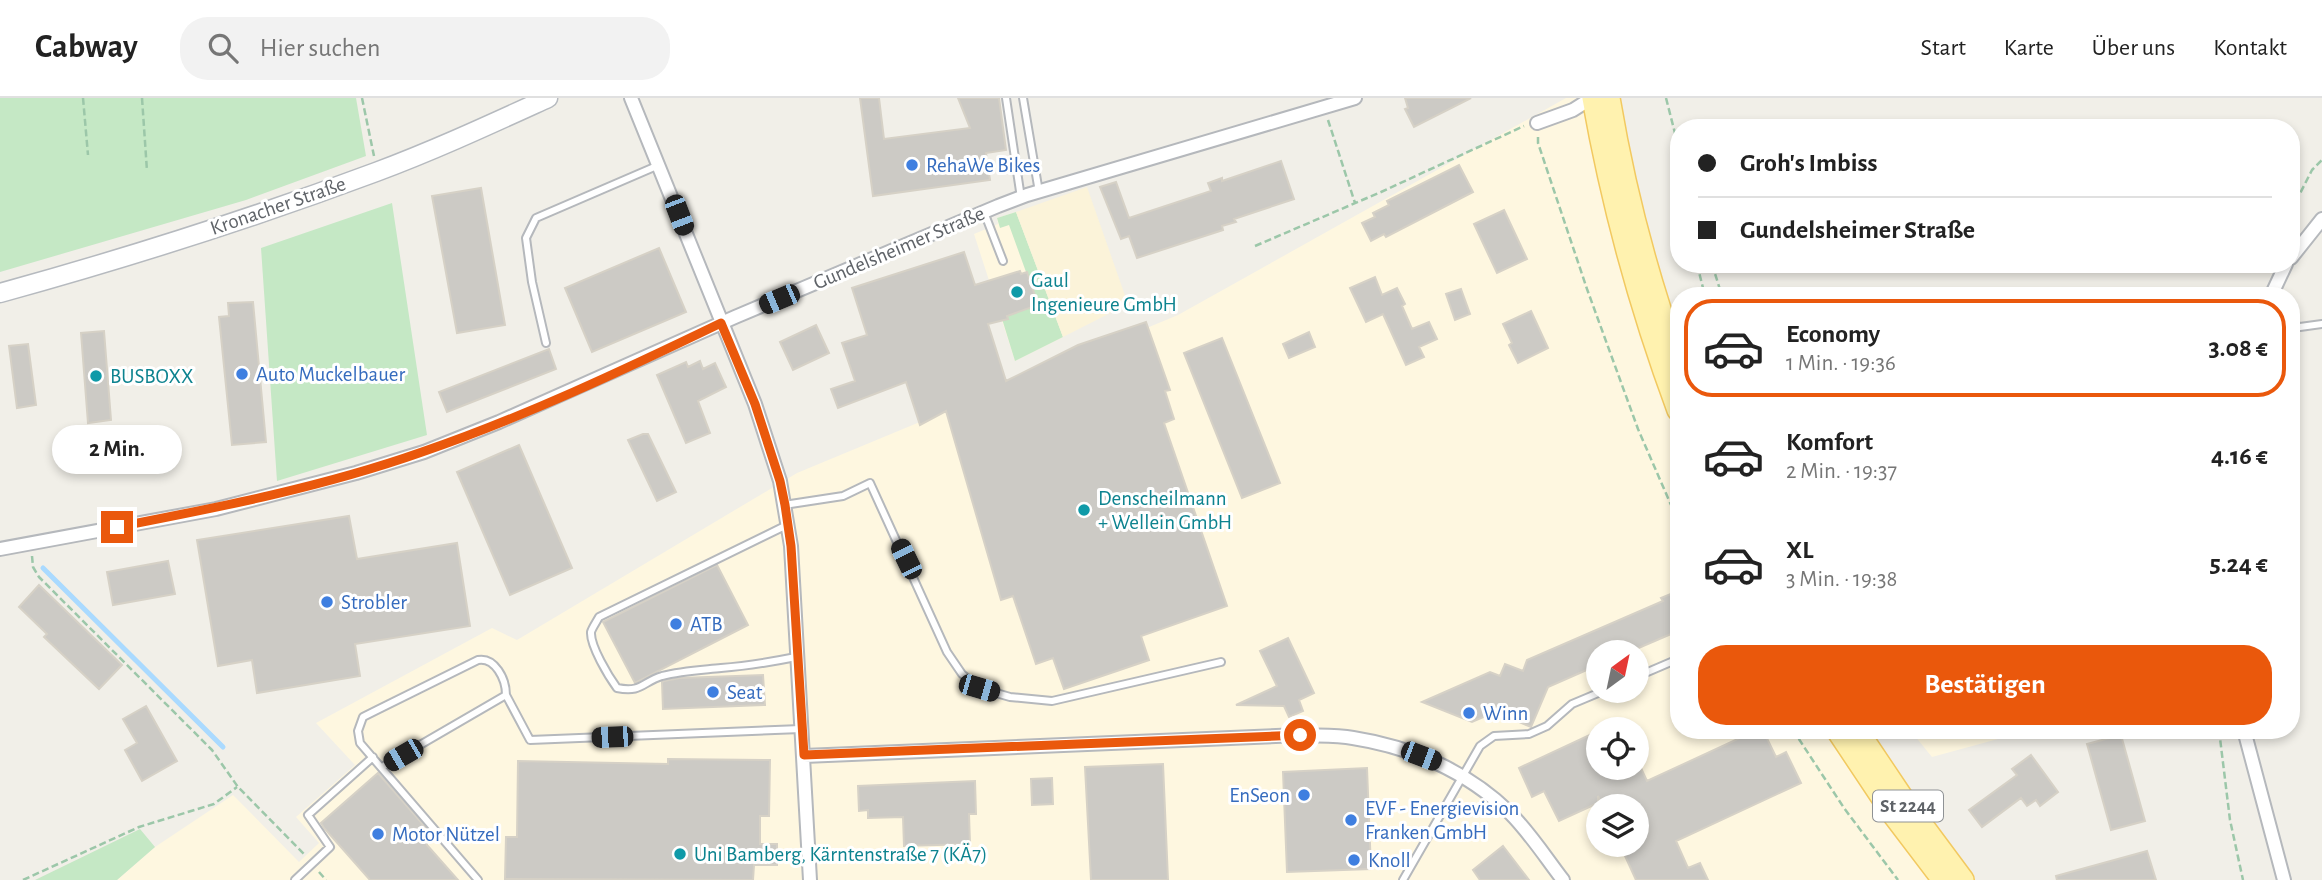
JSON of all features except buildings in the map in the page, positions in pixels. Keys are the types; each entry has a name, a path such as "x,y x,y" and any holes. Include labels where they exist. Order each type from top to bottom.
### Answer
{"main road":[{"path":"1593,98 1670,337"},
{"path":"1609,98 1609,143 1625,248 1670,387"},
{"name":"St 2244","path":"1843,739 1895,817 1943,880"},
{"name":"St 2244","path":"1863,739 1963,880"}],"street":[{"name":"Kronacher Straße","path":"0,293 109,263 265,212 377,171 548,98"},
{"path":"631,98 755,404 785,505 803,729 810,880"},
{"name":"Gundelsheimer Straße","path":"0,549 241,503 424,452 543,404 721,323 984,212 1039,192 1328,103 1355,98"},
{"path":"1537,123 1573,110 1593,98"},
{"path":"2300,247 2322,219"},
{"path":"804,755 1300,735 1350,737 1377,742 1437,762 1461,776 1509,813 1563,880"},
{"path":"2246,739 2284,880"}],"lane":[{"path":"1006,98 1021,198"},
{"path":"1023,98 1039,192"},
{"path":"546,343 532,282 526,238 537,218 659,165"},
{"path":"984,212 1003,261"},
{"path":"2300,327 2322,324"},
{"path":"785,505 843,496 870,483 947,652 962,674 979,688 1010,697 1052,701 1221,662"},
{"path":"788,525 599,617 591,632 608,676 617,688 628,690 639,689 656,678 673,673 798,657"},
{"path":"478,880 360,743 358,731 363,717 478,660 486,658 492,661 506,687 506,695 530,740 803,729"},
{"path":"1649,671 1670,662"},
{"path":"382,767 506,695"},
{"path":"1403,880 1480,746 1494,736 1529,734 1547,726 1572,704 1586,698"},
{"path":"295,880 330,847 308,815 373,757"},
{"path":"1410,871 1415,880"}],"path":[{"path":"83,98 88,155"},
{"path":"142,98 147,171"},
{"path":"362,98 373,150"},
{"path":"1666,98 1671,119"},
{"path":"1328,103 1355,203"},
{"path":"1255,246 1522,126 1537,123 1538,143 1587,289 1638,429 1670,503"},
{"path":"2300,193 2312,170 2322,160"},
{"path":"30,544 33,567 39,577 212,750 237,787 326,880"},
{"path":"1799,739 1844,807 1898,880"},
{"path":"2220,739 2230,820 2244,880"},
{"path":"23,880 139,827 214,804 237,787"}],"shaded area":[{"path":"1566,98 1610,98 1670,350 1670,739 1852,739 1939,880 117,880 155,847 233,795 299,862 319,843 296,817 355,765 316,723 492,628 517,640 797,473 1178,315"},
{"path":"1016,212 1063,337 1015,361 974,234 998,224 997,218"},
{"path":"1917,739 1998,739 1932,757"}],"green space":[{"path":"0,98 356,98 366,156 246,200 0,272"},
{"path":"392,203 427,435 277,481 261,248"},
{"path":"1016,212 1063,337 1015,361 994,293 1038,305 1009,225 1000,228 997,218"},
{"path":"140,829 155,847 117,880 35,880"}],"sand":[{"path":"1087,187 1128,304 1063,337 1016,212"}],"waterway":[{"path":"43,568 223,747"}],"place":[{"name":"RehaWe Bikes","path":"912,165"},
{"name":"Gaul Ingenieure GmbH","path":"1017,292"},
{"name":"Auto Muckelbauer","path":"242,374"},
{"name":"BUSBOXX","path":"96,376"},
{"name":"Denscheilmann + Wellein GmbH","path":"1084,510"},
{"name":"Strobler","path":"327,602"},
{"name":"ATB","path":"676,624"},
{"name":"Seat","path":"713,692"},
{"name":"Winn","path":"1469,713"},
{"name":"EnSeon","path":"1304,795"},
{"name":"EVF - Energievision Franken GmbH","path":"1351,820"},
{"name":"Motor Nützel","path":"378,834"},
{"name":"Uni Bamberg, Kärntenstraße 7 (KÄ7)","path":"680,854"},
{"name":"Knoll","path":"1354,860"}],"route":[{"path":"117,527 216,509 278,494 424,452 543,404 721,323 755,404 785,505 796,609 804,755 1300,735"}]}
